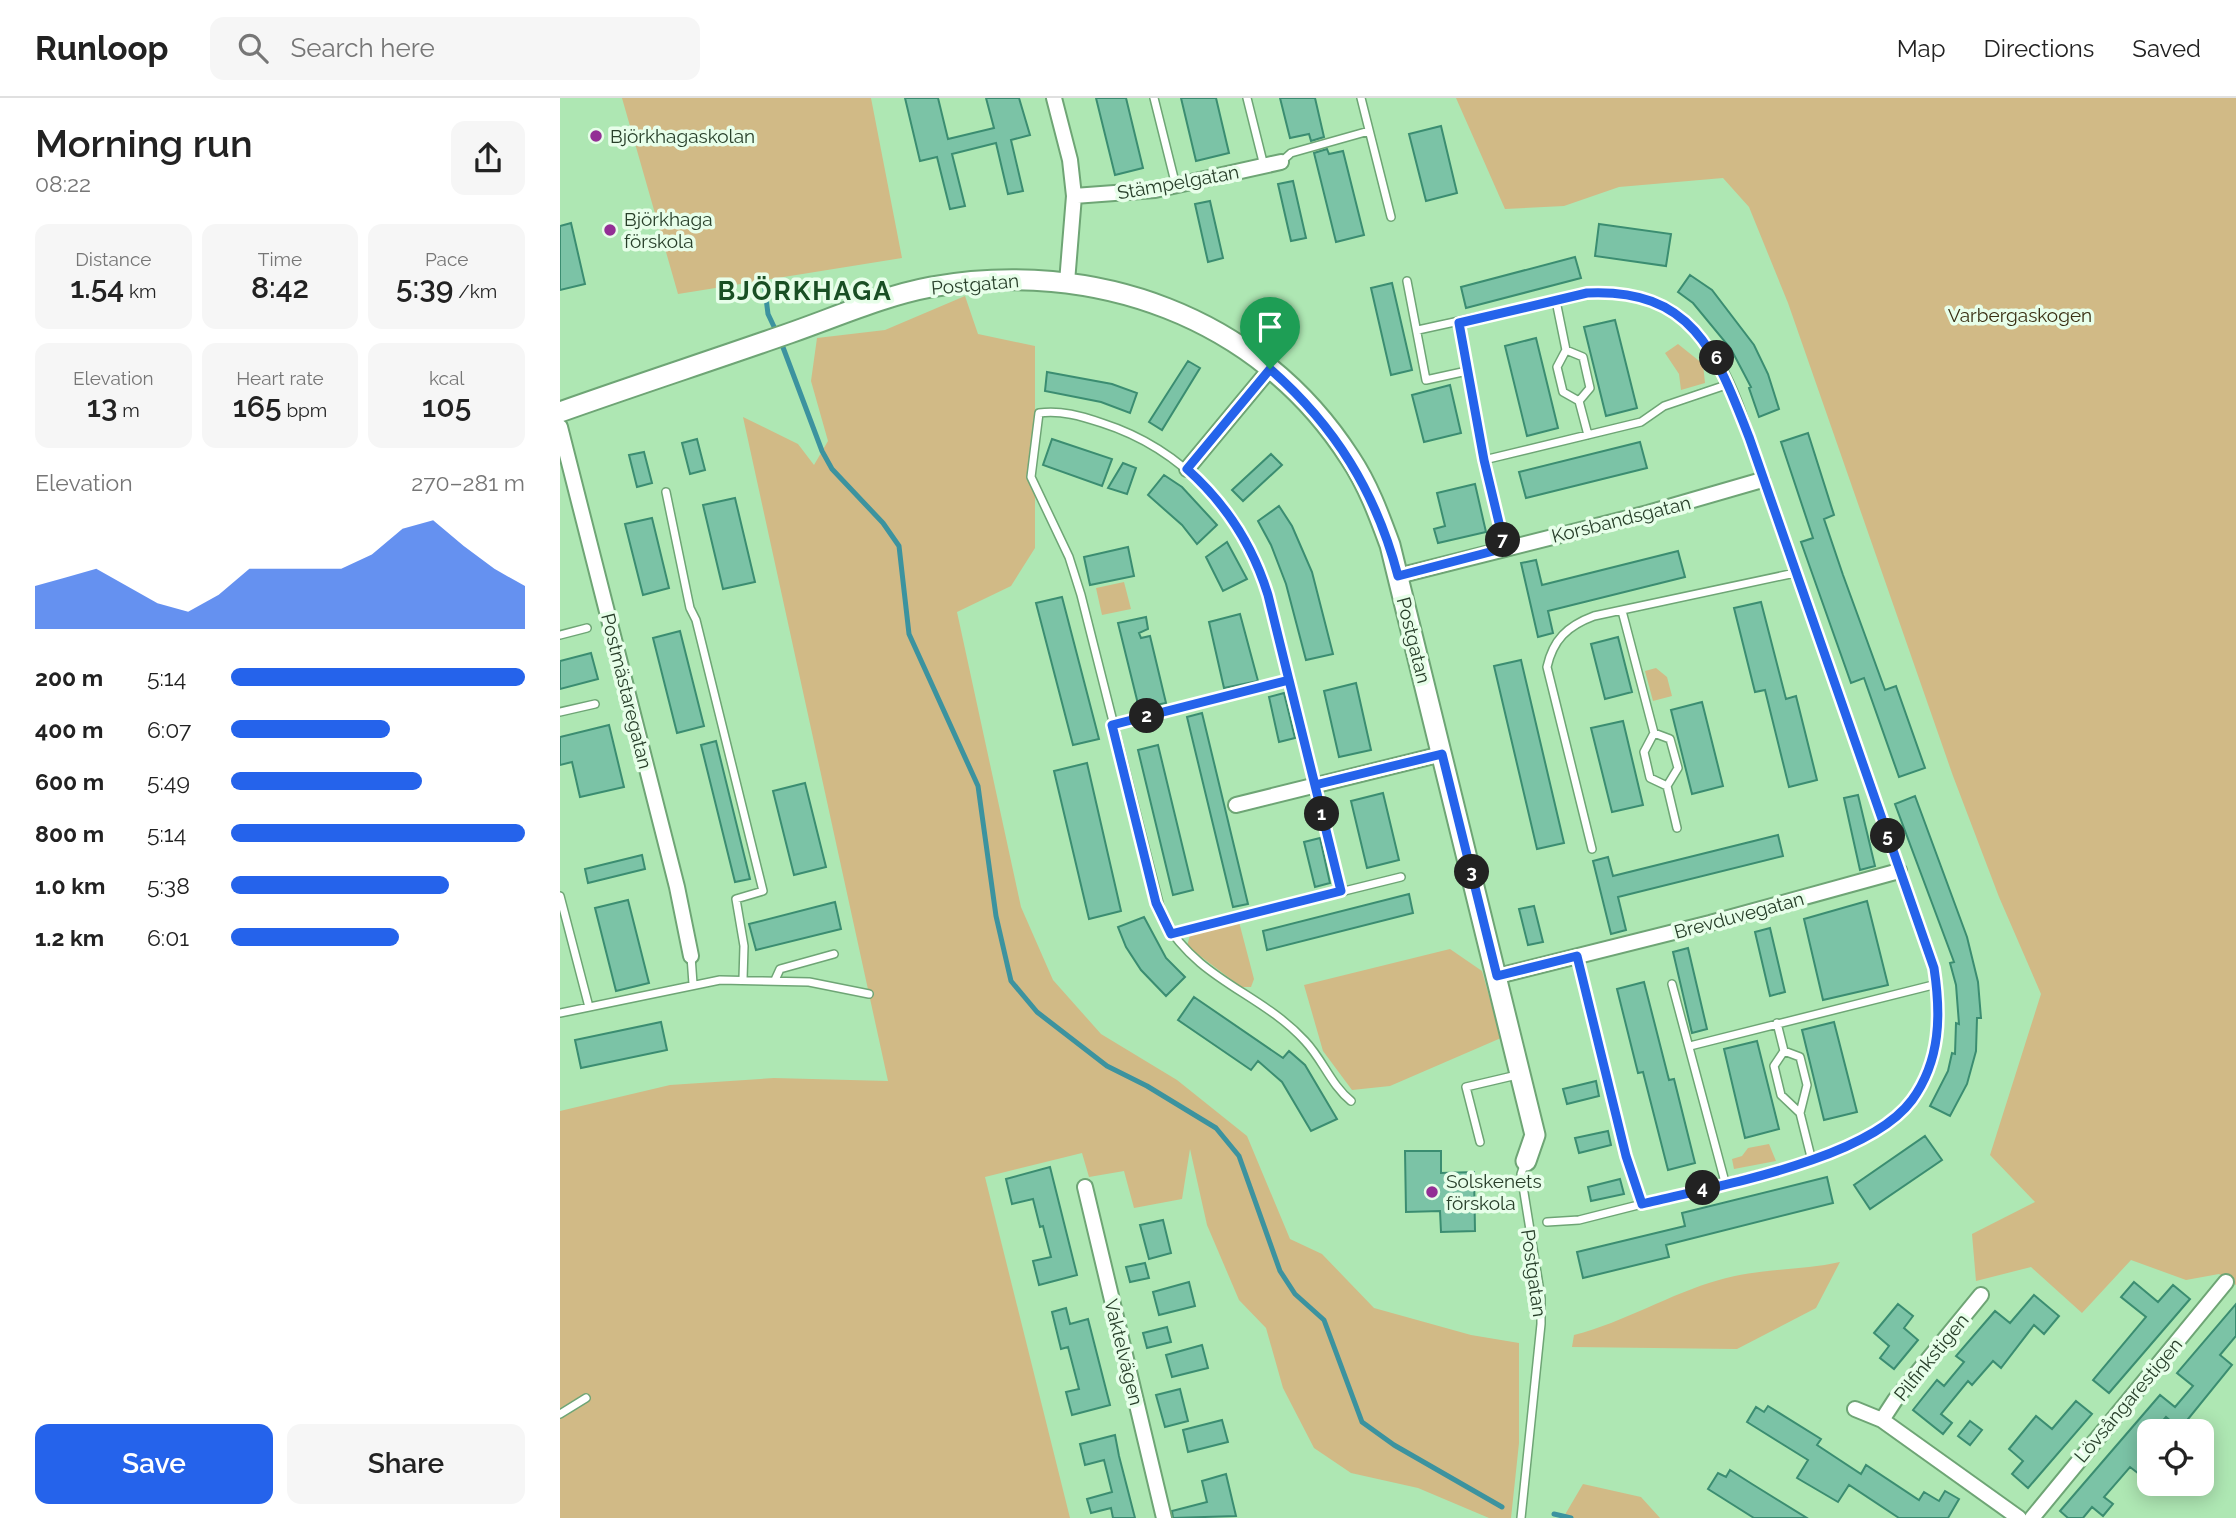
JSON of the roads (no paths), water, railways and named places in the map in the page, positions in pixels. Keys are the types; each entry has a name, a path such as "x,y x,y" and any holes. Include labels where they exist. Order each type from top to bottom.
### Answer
{"street":[{"path":"1054,98 1070,160 1074,197 1067,282"},
{"name":"Stämpelgatan","path":"1074,197 1126,194 1176,186 1281,162"},
{"name":"Postgatan","path":"560,412 928,288 1005,279 1067,282 1151,301 1223,336 1270,369 1308,405 1350,458 1378,514 1398,576 1535,1135 1526,1161"},
{"path":"1187,469 1270,369"},
{"name":"Postmästaregatan","path":"560,427 677,887 691,956"},
{"name":"Korsbandsgatan","path":"1398,576 1661,509 1762,480"},
{"path":"1236,805 1442,754"},
{"name":"Brevduvegatan","path":"1497,976 1899,871"},
{"name":"Vaktelvägen","path":"1084,1187 1164,1518"},
{"name":"Lövsångarestigen","path":"2032,1518 2226,1282"},
{"name":"Pilfinkstigen","path":"1882,1420 1895,1399 1981,1295"},
{"path":"1855,1409 1882,1420 2019,1518"}],"lane":[{"path":"1154,98 1176,186"},
{"path":"1247,98 1264,166"},
{"path":"1361,98 1391,217"},
{"path":"1281,162 1290,153 1369,131"},
{"path":"1407,281 1426,380 1467,371"},
{"path":"1418,330 1587,293 1608,292 1630,294 1655,302 1671,311 1704,340 1719,361 1729,384 1899,871 1923,930 1937,984 1940,1014 1936,1046 1924,1079 1911,1102 1883,1125 1849,1145 1812,1161 1579,1220 1547,1222"},
{"path":"1556,301 1566,350 1557,366 1563,392 1579,401 1588,435"},
{"path":"1459,323 1484,460 1505,548"},
{"path":"1566,350 1583,357 1590,388 1579,401"},
{"path":"1484,460 1641,422 1664,406 1729,384"},
{"path":"1341,891 1268,595 1254,558 1219,502 1187,469 1150,444 1112,426 1072,414 1053,411 1039,413 1031,477 1069,558 1156,903 1171,934 1200,966 1278,1018 1306,1041 1339,1091 1352,1101"},
{"path":"666,492 690,608 696,620 762,891 736,899 744,946 743,979"},
{"path":"1592,849 1547,667 1551,646 1577,622 1695,592 1714,592 1795,573"},
{"path":"1622,611 1654,733 1644,752 1650,778 1667,786"},
{"path":"560,635 587,628"},
{"path":"1112,725 1289,680"},
{"path":"560,712 595,704"},
{"path":"1654,733 1670,738 1678,768 1667,786 1677,828"},
{"path":"1171,934 1401,877"},
{"path":"560,896 589,1007"},
{"path":"775,980 780,969 834,954"},
{"path":"691,956 693,984"},
{"path":"1577,956 1626,1156 1642,1204"},
{"path":"560,1013 693,984 743,979 809,982 869,994"},
{"path":"1672,984 1726,1182"},
{"path":"1690,1046 1937,984"},
{"path":"1777,1023 1784,1051 1774,1066 1781,1095 1800,1113"},
{"path":"1784,1051 1800,1057 1807,1085 1800,1113 1812,1161"},
{"path":"1480,1142 1466,1087 1521,1074"},
{"name":"Postgatan","path":"1521,1518 1541,1324 1541,1298 1521,1174 1526,1161"},
{"path":"560,1414 586,1398"}],"waterway":[{"path":"764,282 768,314 777,333"},
{"path":"781,342 822,451 832,469 883,523 899,546 909,634 978,786 996,916 1011,981 1037,1012 1107,1066 1147,1086 1216,1128 1239,1156 1280,1271 1295,1294 1324,1320 1362,1422 1394,1445 1502,1507"},
{"path":"1554,1514 1571,1518"}],"place":[{"name":"Björkhagaskolan","path":"596,136"},
{"name":"Björkhaga förskola","path":"610,230"},
{"name":"Solskenets förskola","path":"1432,1192"}],"district":[{"name":"BJÖRKHAGA","path":"805,291"}],"park label":[{"name":"Varbergaskogen","path":"2020,315"}]}
